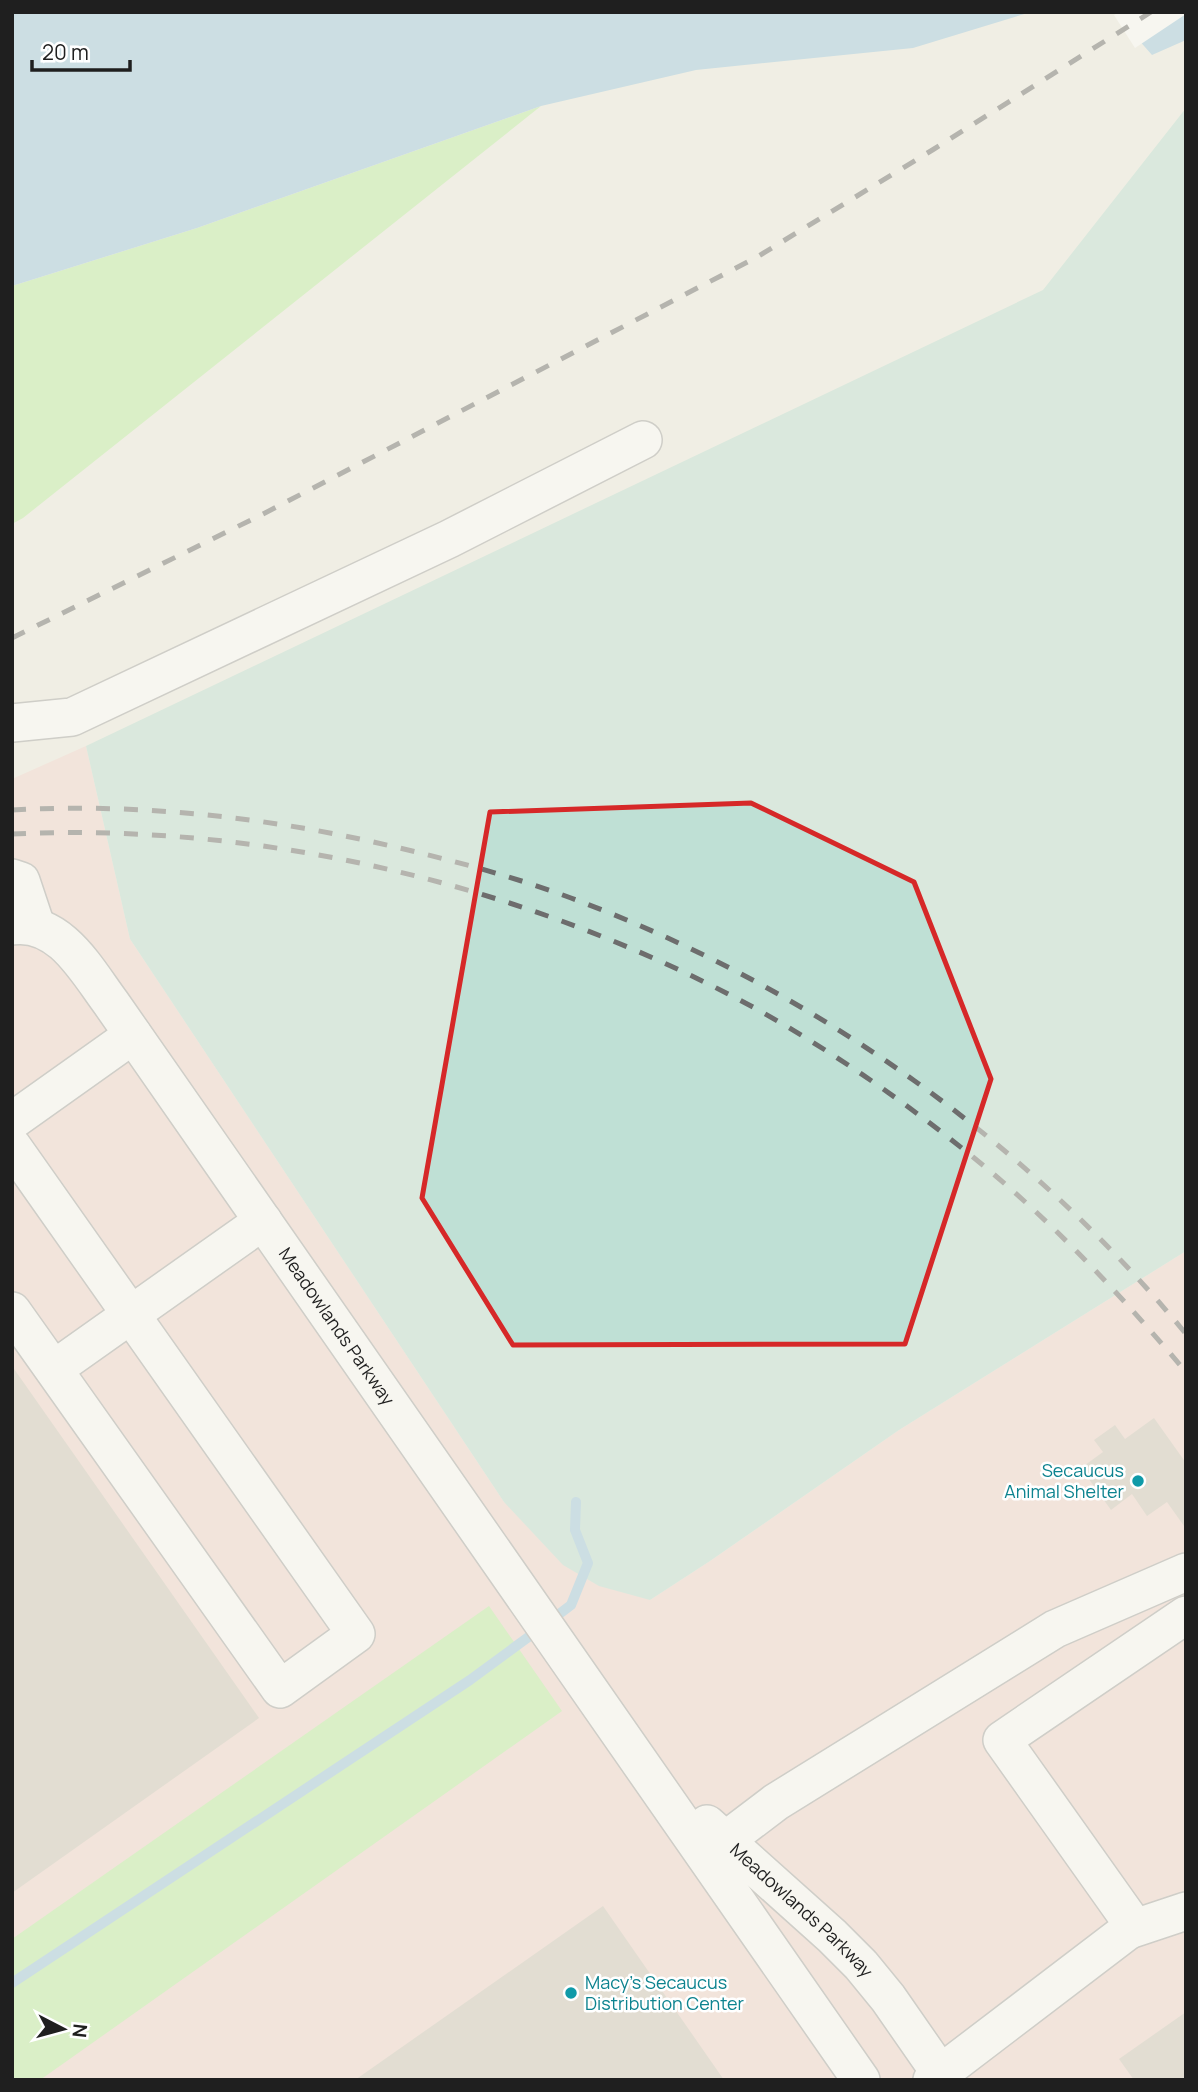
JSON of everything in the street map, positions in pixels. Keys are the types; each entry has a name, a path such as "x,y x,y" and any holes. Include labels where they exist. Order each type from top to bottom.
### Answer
{"street":[{"path":"12,723 72,717 449,540 643,440"},
{"path":"12,878 21,881 24,926"},
{"name":"Meadowlands Parkway","path":"24,926 51,933 67,946 133,1035 861,2080"},
{"path":"12,1121 133,1035"},
{"path":"12,1146 356,1634 280,1689 12,1311"},
{"path":"54,1369 263,1221"},
{"path":"726,1840 776,1802 1055,1629 1186,1572"},
{"path":"939,2077 1135,1926 1002,1740 1186,1615"},
{"name":"Meadowlands Parkway","path":"637,1759 861,1965 888,1998 939,2077"},
{"path":"1129,1930 1186,1910"}],"highlighted area":[{"path":"751,803 914,882 991,1079 905,1344 513,1345 422,1198 490,812"}],"shaded area":[{"path":"12,12 1031,12 913,48 696,70 541,106 197,228 12,286"},
{"path":"1114,12 1186,12 1186,40 1152,55"},
{"path":"1186,108 1186,1251 899,1430 650,1600 599,1586 563,1565 504,1502 130,939 86,746 1043,290"},
{"path":"86,746 130,939 504,1502 650,1600 899,1430 1186,1251 1186,2080 12,2080 12,779"}],"green space":[{"path":"541,106 23,518 12,524 12,286 197,228"},
{"path":"489,1606 562,1711 40,2080 12,2080 12,1939"}],"pier":[{"path":"1119,12 1186,14 1135,48 1114,15"}],"building":[{"path":"12,1366 259,1718 12,1893"},
{"name":"Secaucus Animal Shelter","path":"1154,1418 1186,1463 1184,1526 1167,1502 1147,1516 1132,1494 1111,1510 1081,1468 1103,1452 1094,1440 1115,1425 1125,1439"},
{"name":"Macy's Secaucus Distribution Center","path":"603,1906 724,2080 355,2080"},
{"path":"1186,2012 1186,2080 1134,2080 1119,2059"}],"waterway":[{"path":"550,1621 571,1605 588,1563 575,1530 576,1502"},
{"path":"12,1983 470,1680 538,1630"}],"railway":[{"path":"12,638 265,513 757,257 1151,12"},
{"path":"12,810 60,808 203,814 344,836 481,869 571,898 659,934 744,976 827,1023 907,1076 983,1133 1055,1196 1123,1263 1186,1334"},
{"path":"12,834 108,833 203,839 299,852 393,870 486,896 577,927 666,964 751,1006 809,1040 947,1136 1002,1181 1058,1233 1111,1287 1186,1372"}],"place":[{"name":"Secaucus Animal Shelter","path":"1138,1481"},
{"name":"Macy's Secaucus Distribution Center","path":"571,1993"}]}
